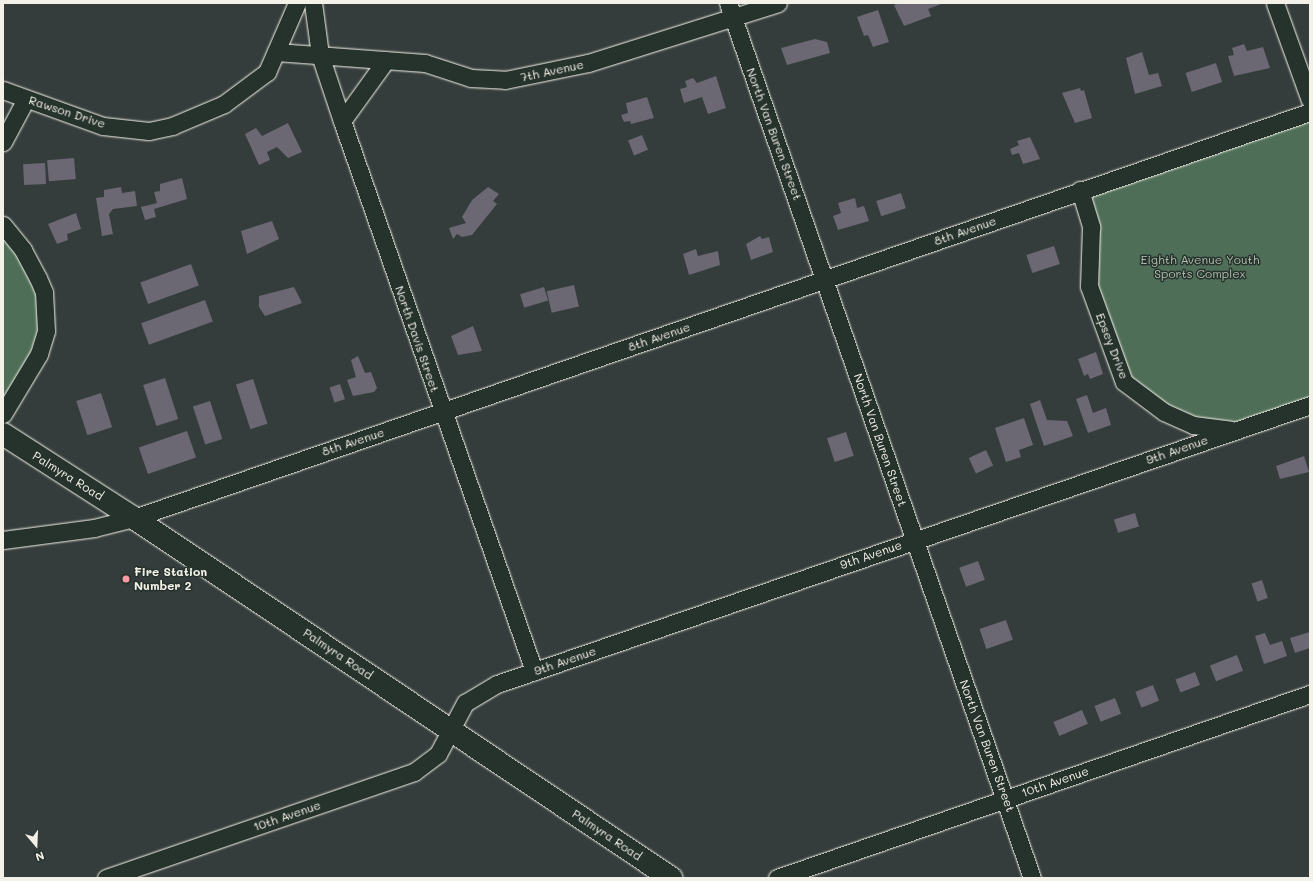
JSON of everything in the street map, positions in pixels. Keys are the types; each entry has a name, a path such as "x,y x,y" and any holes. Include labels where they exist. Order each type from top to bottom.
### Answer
{"main road":[{"name":"Palmyra Road","path":"3,434 134,518 671,878"}],"street":[{"name":"Rawson Drive","path":"3,90 103,126 149,131 178,124 224,104 268,72 297,3"},
{"name":"North Davis Street","path":"312,3 320,55 441,412 534,671"},
{"name":"North Van Buren Street","path":"728,3 823,281 915,539 1032,878"},
{"name":"7th Avenue","path":"320,55 425,64 481,80 529,77 733,19 778,3"},
{"path":"1276,3 1310,100"},
{"path":"276,52 320,55"},
{"path":"342,121 386,60"},
{"path":"3,142 26,99"},
{"name":"8th Avenue","path":"3,540 94,528 134,518 823,281 1080,190 1310,112"},
{"name":"Epsey Drive","path":"1080,190 1091,227 1089,286 1124,382 1164,412 1193,425 1235,431"},
{"path":"3,224 23,250 44,292 46,331 39,354 3,414"},
{"name":"9th Avenue","path":"448,729 465,703 478,692 534,671 915,539 1310,405"},
{"name":"10th Avenue","path":"777,878 1310,694"},
{"name":"10th Avenue","path":"106,878 399,779 431,762 448,729"}],"green space":[{"name":"Eighth Avenue Youth Sports Complex","path":"1310,113 1310,403 1235,429 1194,424 1136,391 1090,285 1082,191"},
{"path":"3,227 36,278 43,330 3,411"}],"building":[{"path":"899,3 944,3 928,9 931,16 904,26 894,5"},
{"path":"878,10 889,42 873,47 868,35 864,36 857,17"},
{"path":"815,39 827,42 830,53 787,65 781,48"},
{"path":"1244,44 1247,51 1263,47 1270,68 1234,76 1228,56 1234,55 1232,48"},
{"path":"1142,52 1149,75 1158,73 1162,86 1135,94 1126,58"},
{"path":"1216,63 1222,82 1192,92 1186,73"},
{"path":"716,76 726,108 708,114 702,97 684,103 680,89 687,87 685,81 693,78 697,83"},
{"path":"1080,88 1081,91 1084,90 1092,118 1075,123 1062,93"},
{"path":"647,97 654,118 631,124 630,121 624,122 621,115 628,113 626,103"},
{"path":"288,123 302,152 288,158 277,147 267,152 270,160 259,165 245,134 256,128 262,136"},
{"path":"642,135 648,150 634,155 628,141"},
{"path":"1030,137 1040,159 1023,164 1019,153 1012,155 1010,149 1019,145 1017,141"},
{"path":"74,158 76,179 49,181 47,160"},
{"path":"45,163 46,184 24,185 23,164"},
{"path":"182,178 187,199 154,209 156,217 145,220 141,207 157,203 154,192 160,191 160,184"},
{"path":"121,187 122,193 135,191 137,206 113,209 109,214 113,234 102,236 96,198 104,197 104,190"},
{"path":"488,187 499,194 493,201 497,204 472,235 462,237 457,234 453,239 449,228 466,223 462,217 472,200"},
{"path":"901,193 906,208 881,216 876,201"},
{"path":"855,198 857,208 864,206 869,221 838,230 833,216 841,213 838,203"},
{"path":"76,213 81,229 67,234 68,240 57,244 48,224"},
{"path":"272,221 279,239 247,254 241,231"},
{"path":"760,236 762,239 769,237 773,252 751,260 746,244"},
{"path":"1054,246 1060,264 1032,273 1026,255"},
{"path":"696,249 698,256 718,251 720,265 689,275 683,254"},
{"path":"191,264 199,286 148,304 140,282"},
{"path":"574,285 579,306 552,313 547,291"},
{"path":"294,287 302,303 265,316 259,307 259,296"},
{"path":"544,287 548,300 524,308 520,294"},
{"path":"205,300 213,322 149,345 141,323"},
{"path":"473,326 482,351 458,355 451,336"},
{"path":"1096,352 1103,374 1090,379 1088,374 1084,376 1078,359"},
{"path":"358,356 365,373 371,372 377,388 374,392 353,396 347,380 356,377 351,360"},
{"path":"165,378 178,419 156,426 143,385"},
{"path":"253,379 268,424 250,429 236,385"},
{"path":"340,384 345,399 334,403 330,387"},
{"path":"101,393 112,427 87,435 76,401"},
{"path":"1087,395 1093,413 1106,408 1111,425 1088,433 1076,399"},
{"path":"1040,400 1047,420 1067,421 1073,436 1044,446 1030,404"},
{"path":"210,401 222,439 205,445 193,407"},
{"path":"1024,418 1033,445 1019,450 1021,457 1006,462 995,428"},
{"path":"187,431 196,457 148,474 139,448"},
{"path":"846,432 854,456 835,462 827,438"},
{"path":"986,450 993,465 976,473 969,458"},
{"path":"1304,456 1309,472 1280,479 1276,466"},
{"path":"1135,513 1139,526 1118,533 1114,519"},
{"path":"978,561 985,580 966,587 959,568"},
{"path":"1262,580 1268,598 1257,601 1252,583"},
{"path":"1006,620 1013,640 986,649 980,629"},
{"path":"1310,632 1310,648 1295,653 1290,638"},
{"path":"1265,633 1270,645 1282,641 1287,656 1264,664 1255,636"},
{"path":"1237,655 1243,671 1216,681 1210,665"},
{"path":"1195,672 1200,685 1180,693 1175,680"},
{"path":"1153,685 1159,701 1141,708 1135,692"},
{"path":"1115,698 1121,714 1101,722 1094,706"},
{"path":"1082,710 1088,724 1059,736 1053,722"}],"place":[{"name":"Fire Station Number 2","path":"126,579"}]}
